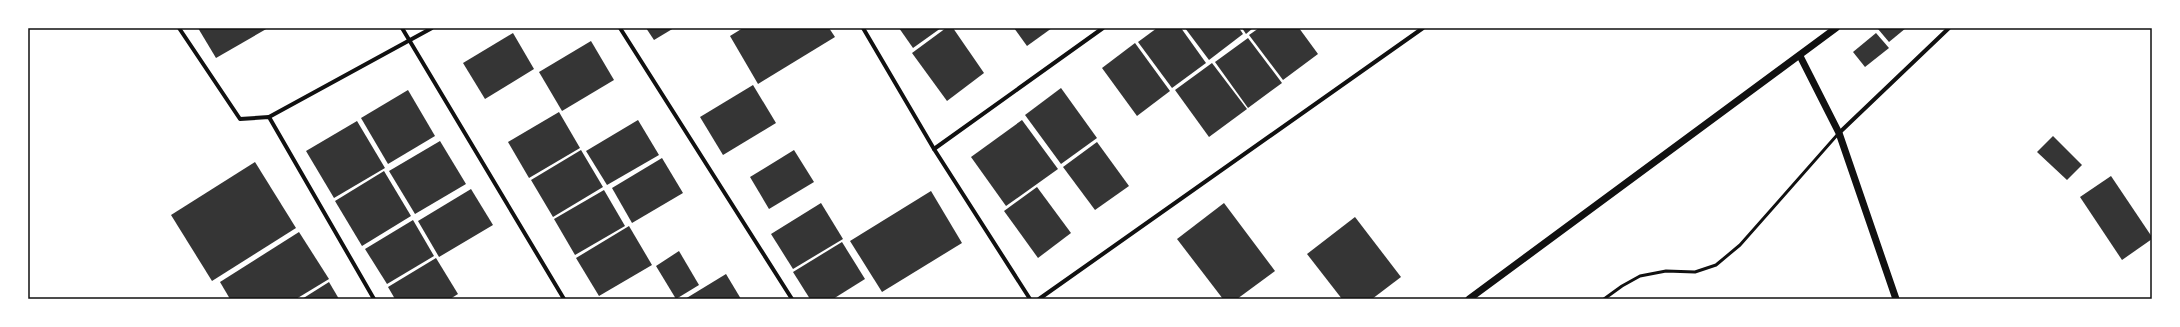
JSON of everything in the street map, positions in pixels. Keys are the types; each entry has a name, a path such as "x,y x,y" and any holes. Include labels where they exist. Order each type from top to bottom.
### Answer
{"street":[{"path":"179,28 240,119 269,116 432,28"},
{"path":"402,28 564,299"},
{"path":"620,28 792,299"},
{"path":"863,28 934,149 1030,299"},
{"path":"934,149 1103,28"},
{"path":"1039,299 1423,28"},
{"path":"1468,299 1836,28"},
{"path":"1839,133 1949,28"},
{"path":"1800,56 1839,133 1896,299"},
{"path":"269,116 374,299"}],"lane":[{"path":"1604,299 1622,286 1640,276 1666,271 1695,272 1716,265 1740,245 1839,133"}],"building":[{"path":"198,28 268,28 216,58"},
{"path":"646,28 674,28 654,40"},
{"path":"743,28 829,28 835,37 758,84 730,36"},
{"path":"899,28 941,28 913,48"},
{"path":"946,28 953,28 984,73 947,101 912,53"},
{"path":"1014,28 1052,28 1027,46"},
{"path":"1157,28 1181,28 1206,63 1172,88 1138,42"},
{"path":"1185,28 1239,28 1243,34 1209,60"},
{"path":"1242,28 1253,28 1246,34"},
{"path":"1259,28 1299,28 1318,54 1283,80 1249,35"},
{"path":"1906,28 1889,42 1878,29"},
{"path":"513,33 534,69 485,99 463,63"},
{"path":"1876,33 1889,48 1865,67 1853,52"},
{"path":"1248,38 1282,83 1248,108 1215,62"},
{"path":"591,41 614,80 562,111 539,72"},
{"path":"1135,43 1170,91 1137,116 1102,68"},
{"path":"1212,63 1247,109 1209,137 1175,90"},
{"path":"753,85 776,123 723,155 700,117"},
{"path":"1061,88 1097,138 1061,164 1025,115"},
{"path":"408,90 435,136 388,164 361,118"},
{"path":"559,112 580,148 529,178 508,142"},
{"path":"638,120 659,155 607,185 586,151"},
{"path":"1022,120 1058,169 1006,206 971,157"},
{"path":"357,121 385,168 334,198 306,151"},
{"path":"2053,136 2082,165 2067,180 2037,152"},
{"path":"440,141 466,184 415,214 389,171"},
{"path":"1097,142 1129,186 1095,210 1063,167"},
{"path":"581,150 603,187 553,217 531,180"},
{"path":"794,150 814,182 769,209 750,177"},
{"path":"662,158 683,193 632,223 612,188"},
{"path":"255,162 296,228 212,281 171,215"},
{"path":"384,171 411,216 362,246 335,201"},
{"path":"2111,176 2152,237 2152,239 2122,260 2080,197"},
{"path":"1037,187 1071,233 1038,258 1004,211"},
{"path":"471,189 493,225 439,257 418,221"},
{"path":"604,190 625,226 575,255 554,219"},
{"path":"931,191 962,243 882,292 850,241"},
{"path":"821,203 843,239 793,269 771,234"},
{"path":"1224,203 1275,271 1237,299 1223,299 1177,239"},
{"path":"1355,217 1401,277 1372,299 1342,299 1307,254"},
{"path":"413,220 434,256 387,284 365,249"},
{"path":"629,226 652,265 599,296 576,258"},
{"path":"299,232 329,279 296,299 230,299 220,282"},
{"path":"842,242 865,279 833,299 810,299 793,272"},
{"path":"679,251 699,285 676,299 656,266"},
{"path":"436,258 458,294 450,299 395,299 388,287"},
{"path":"726,274 741,299 685,299"},
{"path":"329,282 339,299 302,299"}]}
